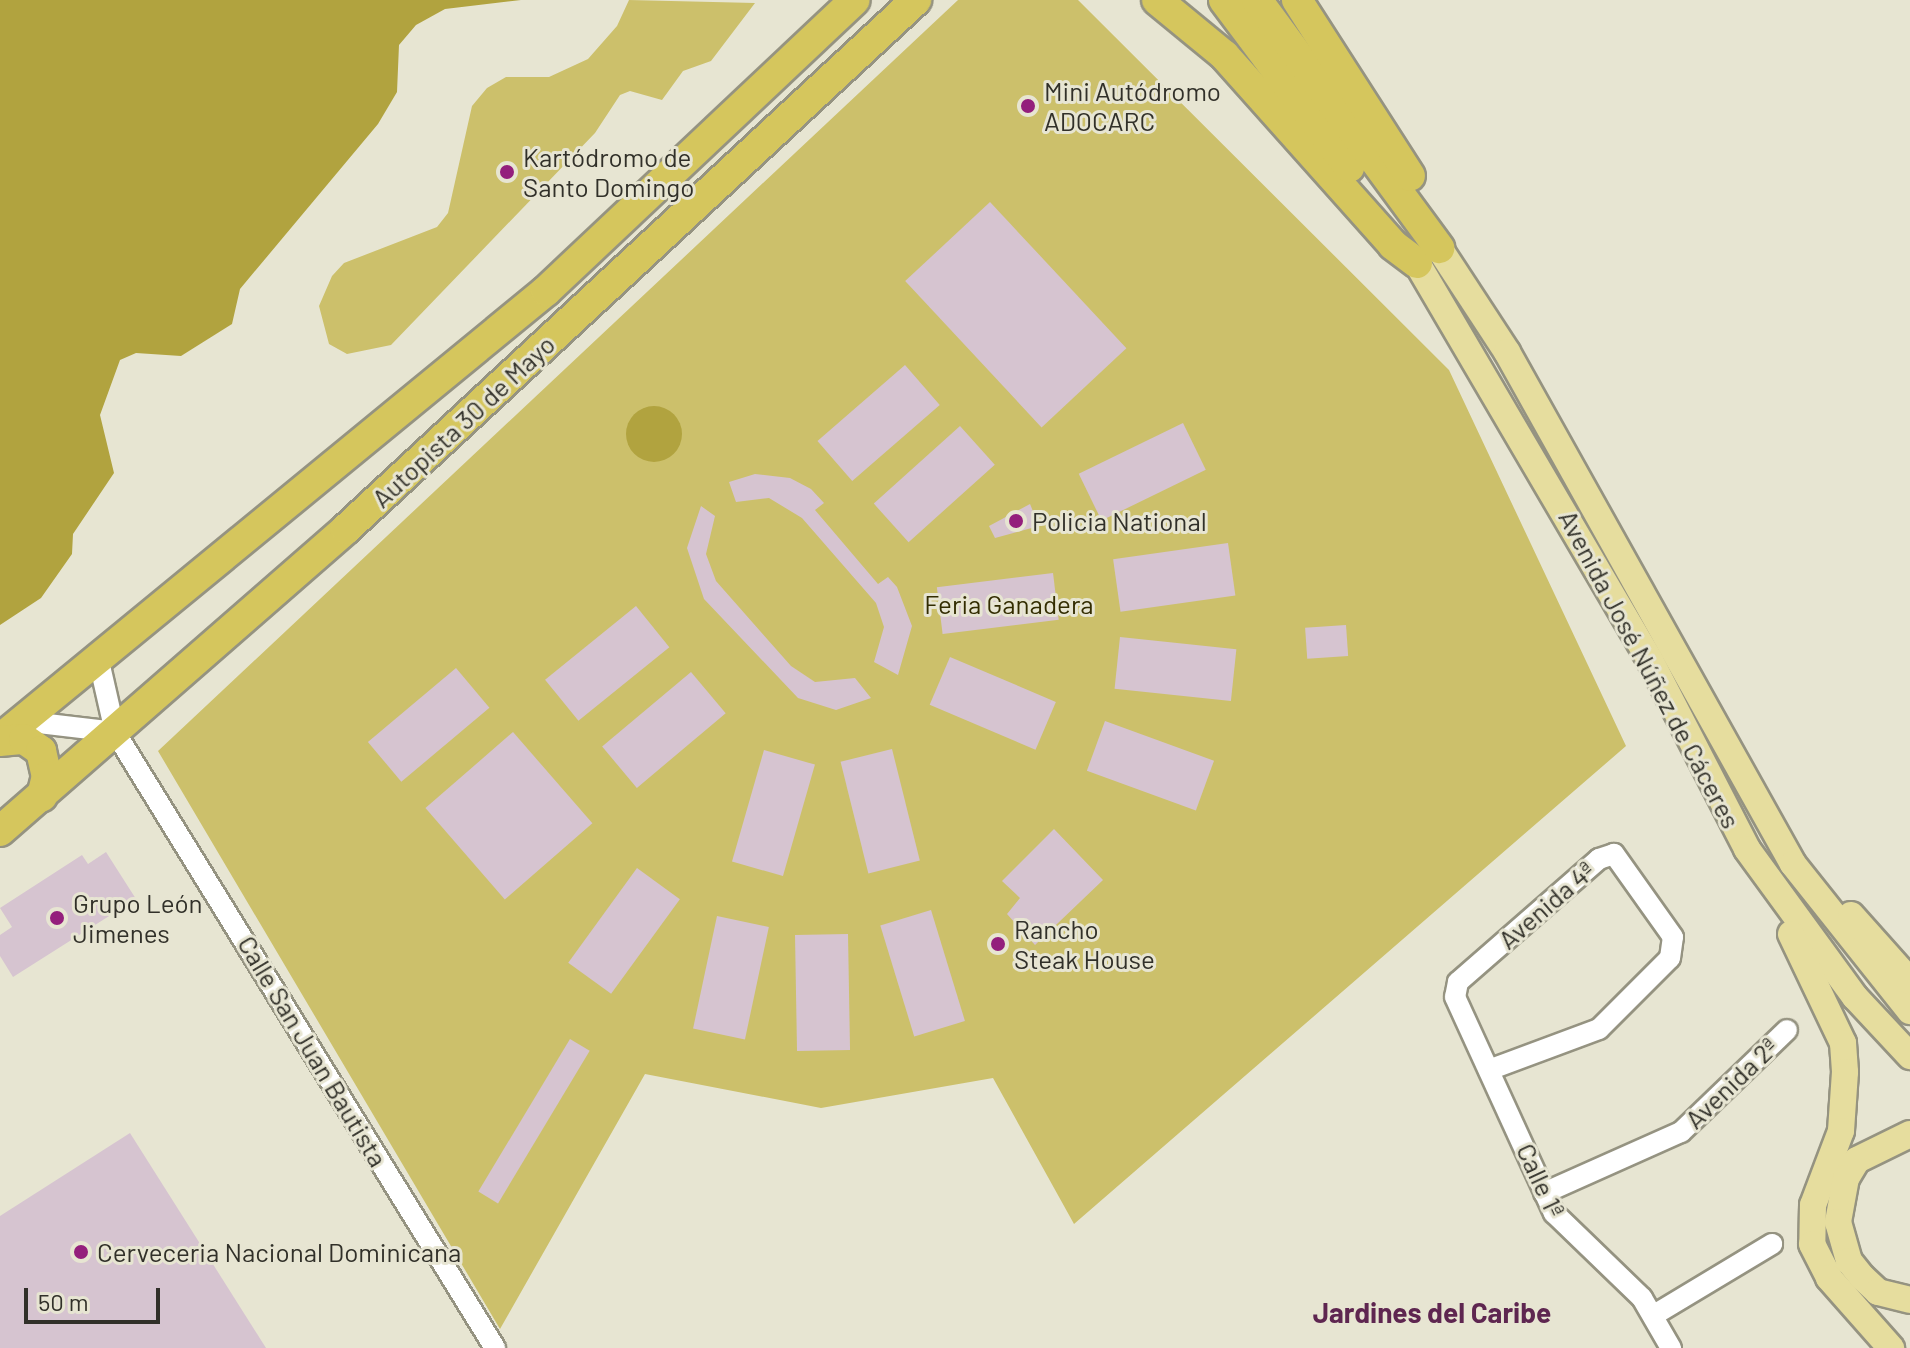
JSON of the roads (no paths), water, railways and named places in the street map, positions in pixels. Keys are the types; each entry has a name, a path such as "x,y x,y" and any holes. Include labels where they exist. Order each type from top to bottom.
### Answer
{"highway":[{"name":"Autopista 30 de Mayo","path":"7,734 546,291 855,0"},
{"name":"Autopista 30 de Mayo","path":"0,831 42,796 122,744 916,0"},
{"path":"873,42 940,0"},
{"path":"1157,0 1224,55 1393,245 1428,256"},
{"path":"1224,0 1428,256"},
{"path":"1257,0 1428,256"},
{"path":"1297,0 1412,179 1428,256"},
{"path":"7,734 24,739 41,751 47,776 42,796"}],"main road":[{"name":"Avenida José Núñez de Cáceres","path":"1428,256 1507,352 1772,828 1879,976 1910,1011"},
{"name":"Avenida José Núñez de Cáceres","path":"1428,256 1650,660 1747,849 1855,997 1910,1056"},
{"path":"1772,828 1910,981"},
{"path":"1747,849 1843,1043 1841,1131 1813,1205 1812,1244 1829,1278 1891,1348"},
{"path":"1910,1134 1857,1160 1846,1178 1838,1222 1849,1261 1862,1277 1878,1292 1910,1300"}],"street":[{"name":"Calle San Juan Bautista","path":"98,657 122,744 495,1348"},
{"path":"7,734 122,744"},
{"name":"Avenida 4ª","path":"1458,982 1606,853 1625,864 1673,937 1670,958 1599,1029 1489,1070"},
{"name":"Calle 1ª","path":"1458,982 1455,997 1544,1193 1563,1227 1630,1284 1654,1315 1671,1348"},
{"name":"Avenida 2ª","path":"1544,1193 1681,1132 1787,1030"},
{"path":"1654,1315 1772,1244"}],"place":[{"name":"Mini Autódromo ADOCARC","path":"1028,106"},
{"name":"Kartódromo de Santo Domingo","path":"507,172"},
{"name":"Policia National","path":"1016,521"},
{"name":"Grupo León Jimenes","path":"57,918"},
{"name":"Rancho Steak House","path":"998,944"},
{"name":"Cerveceria Nacional Dominicana","path":"81,1252"}],"district":[{"name":"Jardines del Caribe","path":"1432,1312"}],"park label":[{"name":"Feria Ganadera","path":"1009,604"}]}
